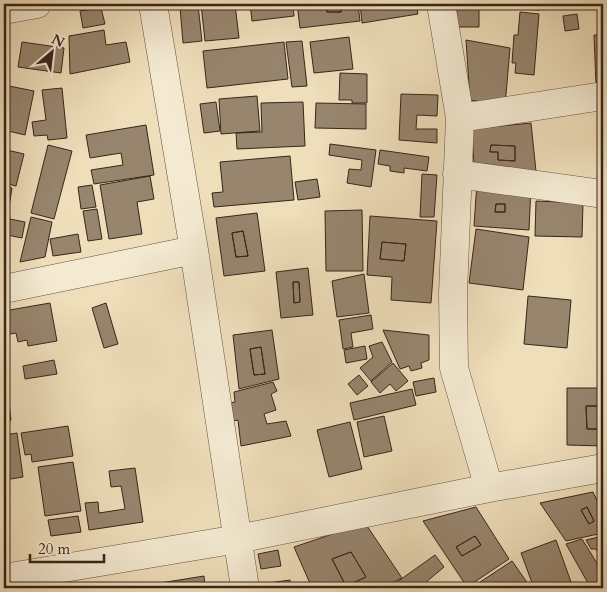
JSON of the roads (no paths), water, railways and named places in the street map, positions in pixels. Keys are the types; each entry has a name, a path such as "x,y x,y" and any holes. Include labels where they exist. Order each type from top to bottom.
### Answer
{"street":[{"path":"4,10 37,4"},
{"path":"153,4 194,250 245,588"},
{"path":"441,4 460,118 453,293 454,368 489,488"},
{"path":"460,118 603,96"},
{"path":"457,174 603,194"},
{"path":"4,289 194,250"},
{"path":"17,580 238,539 489,488 603,468"}]}
